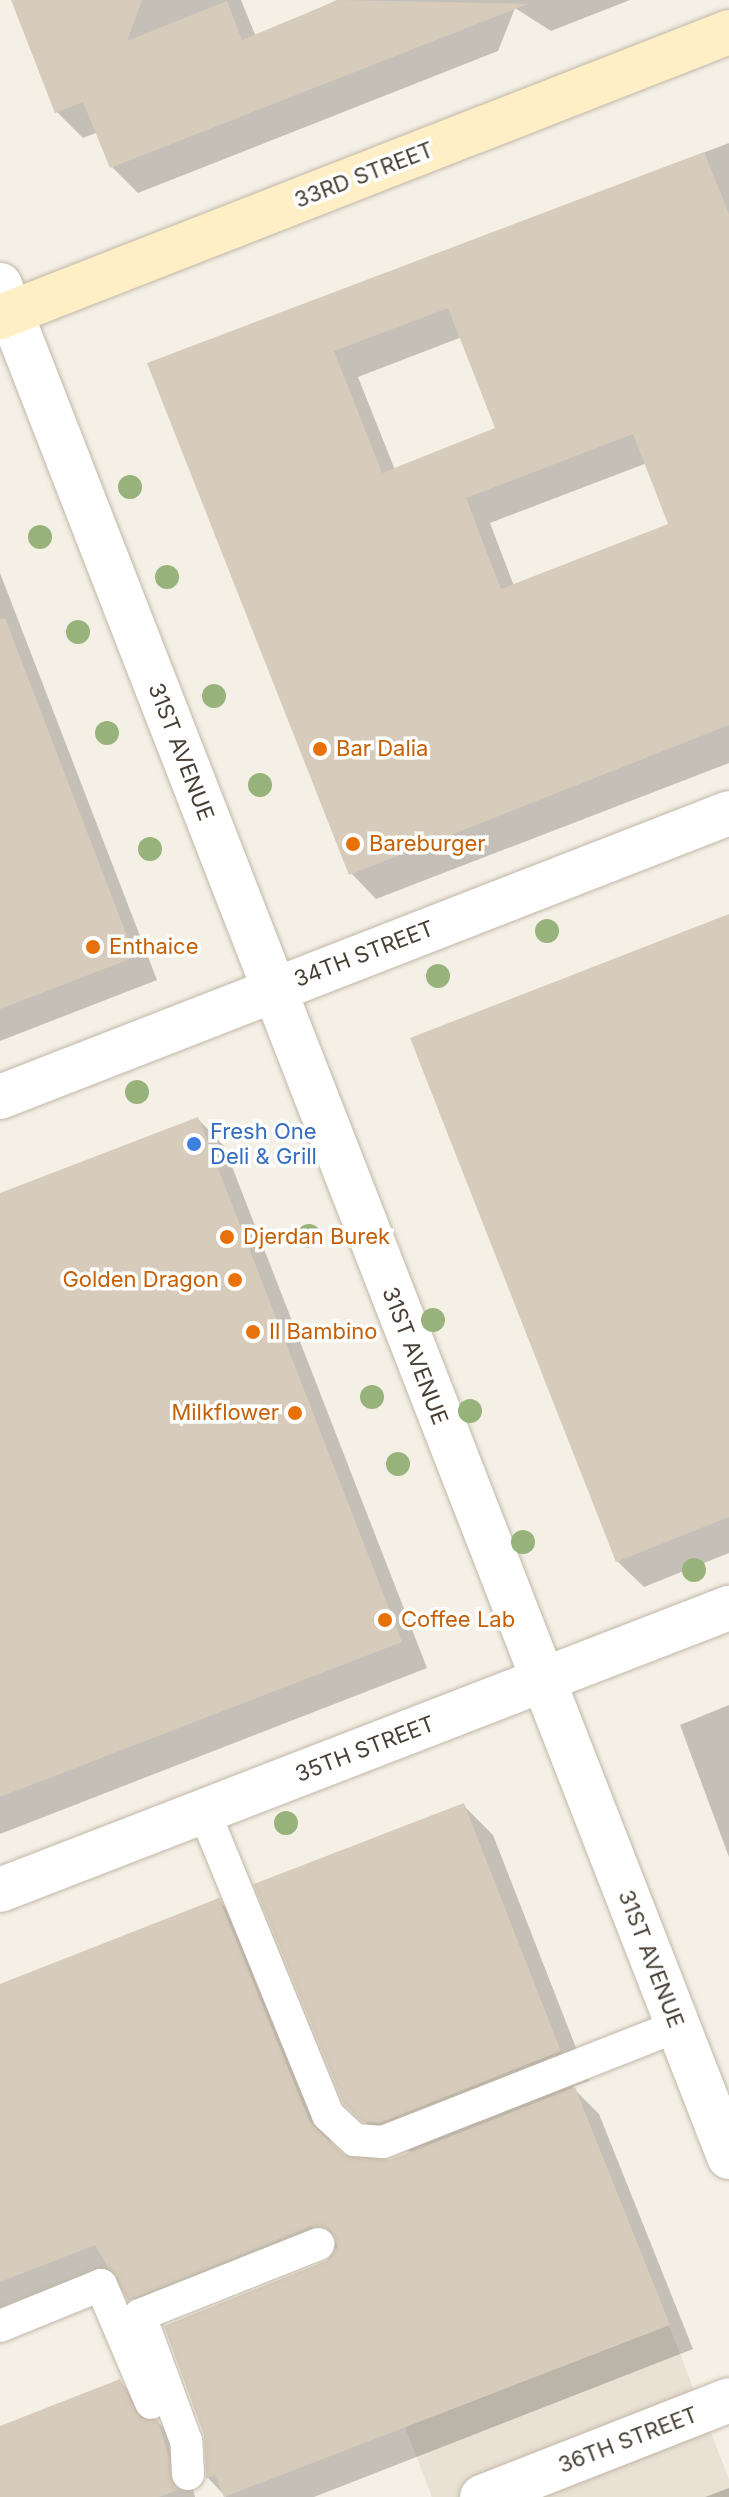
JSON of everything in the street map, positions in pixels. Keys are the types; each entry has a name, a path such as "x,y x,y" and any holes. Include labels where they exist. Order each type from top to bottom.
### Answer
{"main road":[{"name":"33RD STREET","path":"3,305 729,32"}],"street":[{"name":"31ST AVENUE","path":"3,305 274,989 729,2157"},
{"name":"34TH STREET","path":"0,1097 729,813"},
{"name":"35TH STREET","path":"0,1890 729,1608"},
{"name":"36TH STREET","path":"482,2497 729,2400"}],"lane":[{"path":"204,1811 328,2115 355,2140 383,2142 678,2026"},
{"path":"193,2485 186,2441 140,2315 318,2244"},
{"path":"0,2326 101,2285 169,2447 193,2485"}],"shaded area":[{"path":"464,1803 729,2479 729,2497 432,2497 203,1904"}],"building":[{"path":"11,0 142,0 127,41 227,1 242,40 338,0 528,4 110,168 83,102 55,113"},
{"path":"704,152 729,214 729,725 349,875 147,363","holes":["448,308 495,428 382,473 334,351","633,434 668,524 501,589 466,498"]},
{"path":"5,618 135,957 0,1009 0,619"},
{"path":"729,914 729,1517 616,1562 410,1038"},
{"path":"198,1117 402,1642 0,1797 0,1193"},
{"path":"464,1803 561,2051 380,2123 363,2122 344,2104 254,1884"},
{"path":"219,1898 310,2122 343,2154 390,2160 575,2087 670,2325 224,2497 215,2475 206,2479 204,2435 164,2326 326,2261 337,2247 330,2230 311,2226 128,2301 95,2245 0,2282 0,1984"},
{"path":"120,2379 139,2418 158,2420 178,2490 159,2497 0,2497 0,2426"}],"place":[{"name":"Bar Dalia","path":"320,749"},
{"name":"Bareburger","path":"353,844"},
{"name":"Enthaice","path":"93,947"},
{"name":"Fresh One Deli & Grill","path":"194,1144"},
{"name":"Djerdan Burek","path":"227,1237"},
{"name":"Golden Dragon","path":"235,1280"},
{"name":"Il Bambino","path":"253,1332"},
{"name":"Milkflower","path":"295,1413"},
{"name":"Coffee Lab","path":"385,1620"}]}
